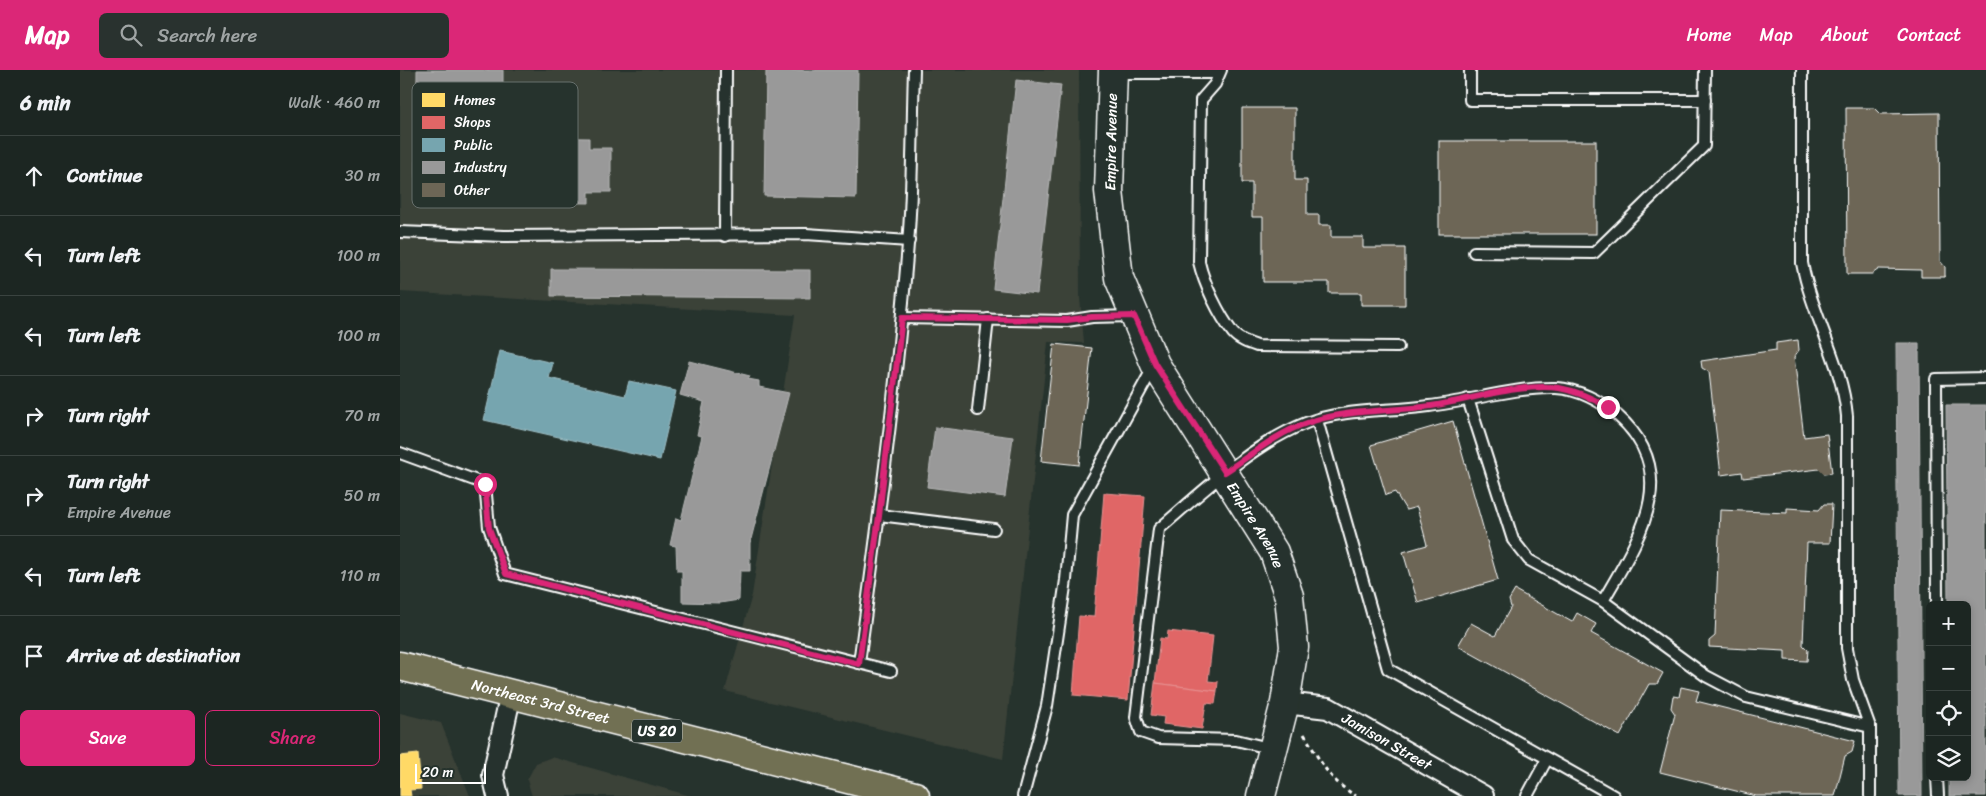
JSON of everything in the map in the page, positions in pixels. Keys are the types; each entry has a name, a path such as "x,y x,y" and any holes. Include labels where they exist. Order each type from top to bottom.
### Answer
{"main road":[{"name":"Northeast 3rd Street","path":"400,666 915,796"}],"street":[{"name":"Empire Avenue","path":"1113,72 1110,190 1119,278 1155,364 1274,552 1289,596 1294,647 1286,703 1261,796"},
{"path":"498,796 493,776 511,693"},
{"name":"Jamison Street","path":"1286,703 1328,708 1483,796"}],"lane":[{"path":"725,236 726,70"},
{"path":"859,664 879,516 902,318 908,241 914,70"},
{"path":"1470,70 1470,100 1705,100"},
{"path":"1474,252 1594,253 1704,146 1705,70"},
{"path":"1802,70 1802,263 1808,291 1845,390 1847,416 1847,648 1853,680 1870,727 1870,796"},
{"path":"1113,72 1220,72 1215,84 1201,100 1199,262 1203,280 1233,333 1243,341 1257,346 1398,347"},
{"path":"400,232 504,236 806,234 908,241"},
{"path":"902,318 1067,320 1092,317 1134,316"},
{"path":"978,410 988,319"},
{"path":"1023,796 1046,706 1066,580 1072,516 1155,364"},
{"path":"1937,601 1936,379 1986,378"},
{"path":"1274,749 1236,740 1158,738 1141,732 1136,717 1159,530 1225,472 1283,434 1317,420 1340,414 1429,406 1507,391 1558,388 1586,395 1608,407 1631,427 1645,452 1652,477 1651,500 1640,537 1604,601"},
{"path":"1468,400 1513,540 1529,560 1604,601 1706,676 1746,697 1870,727"},
{"path":"1317,420 1388,669 1614,796"},
{"path":"400,453 485,484 489,528 506,574 891,671"},
{"path":"879,516 994,529"},
{"path":"1527,796 1547,759"},
{"path":"1938,781 1938,796"}],"path":[{"path":"1286,703 1330,777 1340,787 1356,796"}],"shaded area":[{"path":"400,70 1079,70 1080,298 1084,343 1048,342 1003,759 725,691 752,595 795,315 400,292"},
{"path":"400,713 441,723 470,796 400,796"},
{"path":"552,757 691,796 532,796 527,780 536,763"}],"building: Homes":[{"path":"418,754 421,789 410,790 411,796 400,796 400,756"}],"building: Shops":[{"path":"1104,493 1145,496 1128,700 1073,695 1079,616 1094,617"},
{"path":"1168,631 1213,636 1208,681 1218,682 1217,691 1155,683 1160,638 1167,639"},
{"path":"1155,683 1217,691 1215,704 1206,703 1202,729 1163,724 1164,717 1151,715"}],"building: Public":[{"path":"500,351 553,363 549,378 625,396 629,381 676,391 660,460 484,420"}],"building: Industry":[{"path":"417,70 503,70 503,82 417,82"},
{"path":"766,70 858,70 856,198 764,196"},
{"path":"1016,80 1061,85 1037,294 993,289"},
{"path":"578,138 589,138 589,148 611,148 611,192 589,192 589,203 578,203"},
{"path":"551,269 810,270 810,298 551,296"},
{"path":"1896,343 1919,343 1922,796 1899,796"},
{"path":"689,361 750,376 748,379 759,381 759,387 789,393 750,543 750,571 740,571 739,600 720,603 682,602 682,571 677,571 676,546 670,545 676,518 681,520 702,436 697,435 704,402 680,395"},
{"path":"1946,405 1986,405 1986,796 1949,796 1949,781 1971,781 1971,601 1948,601"},
{"path":"935,427 1013,437 1005,497 927,487"}],"building: Other":[{"path":"1242,108 1295,108 1295,180 1307,180 1307,215 1319,215 1319,225 1331,225 1331,237 1363,237 1363,248 1405,248 1405,305 1361,305 1361,293 1329,293 1329,282 1263,282 1263,217 1252,217 1252,183 1242,183"},
{"path":"1846,108 1874,108 1880,114 1939,113 1940,261 1945,267 1945,277 1921,277 1921,270 1879,269 1872,274 1847,274"},
{"path":"1439,141 1596,141 1596,234 1439,234"},
{"path":"1798,340 1799,350 1794,357 1804,437 1827,434 1832,473 1824,474 1819,469 1743,478 1742,472 1721,475 1709,372 1702,368 1701,361 1776,350 1776,343"},
{"path":"1054,344 1092,348 1079,465 1041,461"},
{"path":"1453,421 1498,580 1418,603 1403,552 1427,545 1417,507 1406,510 1395,492 1386,495 1371,445"},
{"path":"1824,504 1832,504 1830,543 1807,543 1803,645 1808,650 1807,661 1785,660 1785,651 1709,647 1709,641 1715,636 1720,510 1787,513 1787,508 1819,510"},
{"path":"1515,590 1572,622 1577,613 1596,624 1591,633 1663,673 1657,684 1649,684 1620,736 1458,646 1471,623 1495,636 1511,607 1509,600"},
{"path":"1681,687 1699,691 1696,701 1855,741 1852,752 1845,756 1835,796 1756,796 1660,772 1675,714 1671,708 1673,696 1679,697"}],"route":[{"path":"485,484 489,528 506,574 859,664 879,516 902,318 1067,320 1092,317 1134,316 1155,364 1225,472 1283,434 1306,423 1340,414 1429,406 1507,391 1558,388 1586,395 1608,407"}]}
